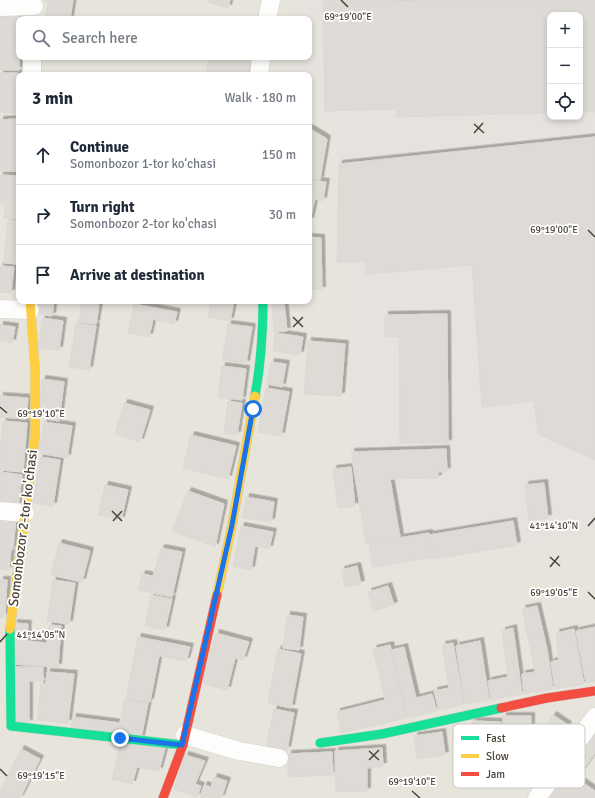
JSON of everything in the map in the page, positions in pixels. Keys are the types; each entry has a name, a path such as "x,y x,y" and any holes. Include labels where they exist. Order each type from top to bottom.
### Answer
{"street":[{"path":"268,16 271,0"},
{"path":"0,7 34,8"},
{"path":"32,60 32,72"},
{"path":"259,72 261,60"},
{"path":"163,798 184,740 212,619 239,487 261,365 263,304"},
{"path":"0,309 30,306"},
{"name":"Somonbozor 2-tor ko'chasi","path":"30,306 35,368 35,437 24,513 10,632 11,726 184,740"},
{"path":"0,510 24,513"},
{"path":"320,742 382,734 547,698 595,691"},
{"path":"585,731 595,717"},
{"path":"184,740 279,758"},
{"path":"537,798 544,788"}],"shaded area":[{"path":"0,0 294,0 292,16 16,16 16,60 289,60 287,72 16,72 16,304 312,304 312,115 329,126 339,164 337,281 350,282 350,452 362,543 372,574 595,532 595,798 0,798"},
{"path":"294,0 595,0 595,532 372,574 362,543 350,452 350,282 337,281 339,164 329,126 312,115 312,72 287,72 289,60 312,60 312,16 292,16"}],"building":[{"path":"73,0 70,16 46,16 48,1 45,1"},
{"path":"208,0 230,0 228,8 208,2"},
{"path":"323,0 595,0 595,112 583,112 583,12 547,12 547,113 396,117 396,109 325,111"},
{"path":"0,14 19,14 19,16 16,16 16,60 19,60 19,70 0,70"},
{"path":"208,60 251,60 249,72 206,72"},
{"path":"0,73 16,73 16,113 0,112"},
{"path":"16,119 16,171 0,171 0,120"},
{"path":"312,130 327,139 320,180 312,179"},
{"path":"595,137 595,460 538,434 534,401 482,407 472,265 366,274 366,261 337,263 339,164"},
{"path":"0,175 16,176 16,219 4,218 5,204 0,203"},
{"path":"312,180 326,182 323,201 315,199 312,212"},
{"path":"8,220 16,221 16,264 4,263"},
{"path":"312,237 321,238 322,290 312,289"},
{"path":"0,266 14,267 11,293 0,292"},
{"path":"36,304 54,304 52,316 35,314"},
{"path":"82,304 99,305 96,324 79,322"},
{"path":"134,304 177,312 174,324 153,319 149,337 128,333"},
{"path":"210,304 233,304 230,321 208,317"},
{"path":"272,304 284,304 287,331 274,332"},
{"path":"447,314 448,443 400,443 399,337 385,337 385,315"},
{"path":"42,318 63,321 59,350 38,348"},
{"path":"76,323 96,326 89,370 69,367"},
{"path":"228,324 252,327 246,364 222,360"},
{"path":"0,325 15,327 12,343 0,340"},
{"path":"275,333 303,337 300,355 273,351"},
{"path":"308,341 345,344 341,396 304,394"},
{"path":"271,362 286,364 282,387 267,384"},
{"path":"222,366 246,369 242,400 218,397"},
{"path":"42,379 64,382 59,421 38,418"},
{"path":"266,388 289,392 281,436 258,432"},
{"path":"0,396 28,398 26,419 0,417"},
{"path":"228,401 242,403 237,435 224,433"},
{"path":"124,403 150,410 140,442 115,434"},
{"path":"3,421 27,423 23,472 0,470"},
{"path":"44,422 72,426 67,458 38,453"},
{"path":"191,435 236,446 228,479 183,468"},
{"path":"446,449 447,471 438,472 438,478 390,479 400,537 366,543 351,452"},
{"path":"40,457 60,460 53,506 33,503"},
{"path":"351,467 355,506 338,508 333,469"},
{"path":"0,472 22,475 18,508 0,506"},
{"path":"544,483 548,518 529,520 525,485"},
{"path":"105,485 128,490 121,520 98,515"},
{"path":"188,491 224,504 215,547 172,531"},
{"path":"246,497 274,502 271,522 243,518"},
{"path":"0,517 16,518 13,549 0,548"},
{"path":"513,521 517,545 433,559 429,535"},
{"path":"241,526 273,532 269,549 255,546 251,570 233,566"},
{"path":"429,533 433,557 373,567 369,543"},
{"path":"59,543 90,551 82,582 51,575"},
{"path":"0,548 11,549 9,570 0,569"},
{"path":"161,548 182,552 172,597 138,590 142,574 153,576"},
{"path":"357,566 361,584 345,587 341,570"},
{"path":"0,580 7,580 5,617 0,617"},
{"path":"53,580 75,583 69,624 47,621"},
{"path":"388,586 394,605 373,611 368,592"},
{"path":"151,595 172,599 165,630 145,626"},
{"path":"537,606 547,649 553,689 524,694 522,674 535,672 522,609"},
{"path":"287,615 303,617 299,650 283,648"},
{"path":"14,623 28,624 27,641 47,643 49,625 61,626 58,667 12,664"},
{"path":"595,627 595,681 586,683 576,631"},
{"path":"513,628 522,694 491,700 488,681 508,677 502,631"},
{"path":"574,629 584,684 555,689 551,662 559,660 556,633"},
{"path":"216,633 249,642 243,660 235,658 227,690 202,683"},
{"path":"138,637 190,647 186,661 159,656 150,702 126,699"},
{"path":"480,641 489,700 465,704 456,646"},
{"path":"453,643 464,704 439,710 434,691 449,688 442,645"},
{"path":"390,645 407,718 341,733 337,712 385,700 373,649"},
{"path":"404,647 416,698 432,694 437,711 408,718 392,650"},
{"path":"278,649 301,654 291,708 268,703"},
{"path":"12,667 43,667 43,681 29,681 29,723 14,722"},
{"path":"47,672 74,674 68,723 37,720 41,683 46,684"},
{"path":"124,700 148,703 141,739 71,728 73,717 120,723"},
{"path":"274,709 294,713 287,750 266,746"},
{"path":"553,715 566,724 547,724"},
{"path":"503,716 531,716 531,724 503,724"},
{"path":"472,721 501,722 501,724 472,724"},
{"path":"595,723 595,753 585,767 585,737"},
{"path":"442,732 445,755 417,759 414,736"},
{"path":"121,741 165,748 159,771 137,767 132,784 112,779"},
{"path":"382,748 383,766 367,768 367,791 336,792 335,751"},
{"path":"21,749 40,759 20,798 0,798 0,792"},
{"path":"332,752 333,775 288,777 288,754"},
{"path":"185,755 205,761 195,784 201,786 197,797 174,789"},
{"path":"214,777 227,781 221,798 200,797 204,785 211,787"},
{"path":"585,784 595,791 595,798 542,798 550,788 585,788"}],"traffic: fast":[{"path":"255,396 259,372 263,326 263,304"},
{"path":"10,629 11,726 183,745"},
{"path":"320,743 382,734 501,708"}],"traffic: slow":[{"path":"10,629 35,437 35,368 30,304"},
{"path":"217,595 232,525 255,396"}],"traffic: jam":[{"path":"163,798 183,745 217,595"},
{"path":"501,708 547,698 595,691"}],"route":[{"path":"120,738 182,745 212,619 232,525 253,409"}]}
